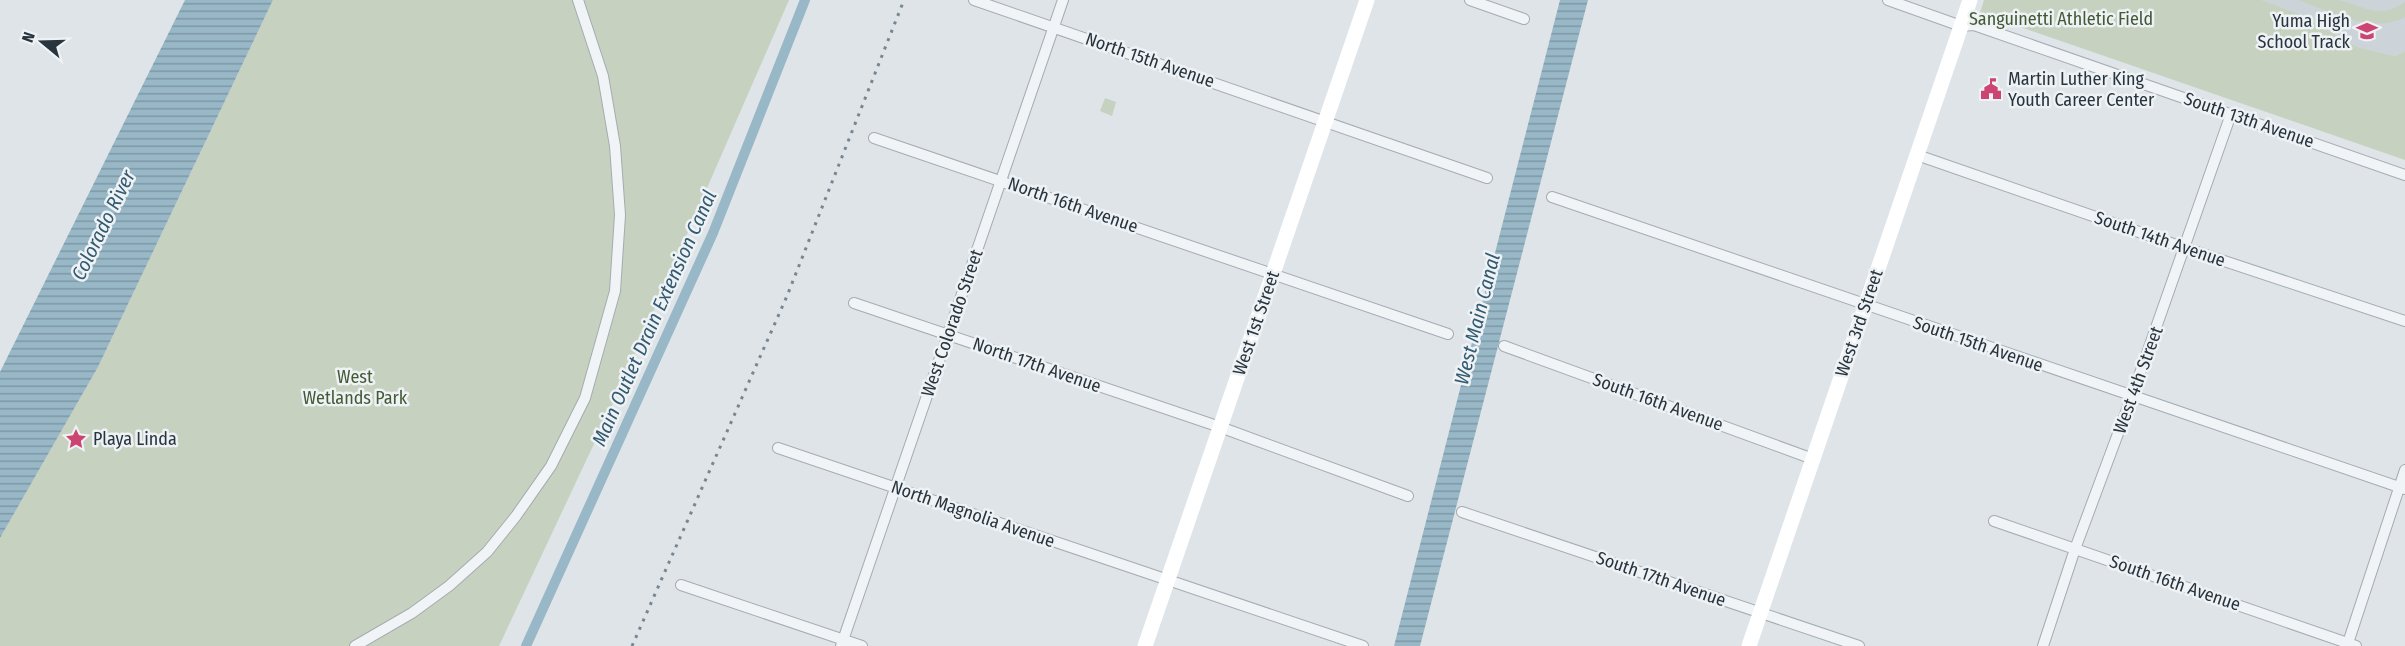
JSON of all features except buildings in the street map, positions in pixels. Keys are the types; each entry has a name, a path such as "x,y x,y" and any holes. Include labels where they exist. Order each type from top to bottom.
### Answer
{"main road":[{"name":"West 1st Street","path":"1144,646 1367,0"},
{"name":"West 3rd Street","path":"1749,646 1970,0"}],"street":[{"path":"355,646 412,613 449,586 487,552 551,466 585,398 615,291 620,215 615,146 603,76 578,0"},
{"name":"North 15th Avenue","path":"974,0 1325,122"},
{"name":"West Colorado Street","path":"842,643 1063,0"},
{"path":"1470,0 1524,19"},
{"name":"South 13th Avenue","path":"1888,0 1961,26 1974,25 2405,175"},
{"name":"West 4th Street","path":"2043,646 2075,549 2185,248 2230,114"},
{"path":"1325,122 1487,178"},
{"name":"North 16th Avenue","path":"874,138 1272,275"},
{"name":"South 14th Avenue","path":"1917,155 2405,321"},
{"name":"South 15th Avenue","path":"1552,197 2402,488"},
{"path":"1272,275 1448,334"},
{"name":"North 17th Avenue","path":"855,303 1220,428"},
{"name":"South 16th Avenue","path":"1504,346 1813,459"},
{"path":"1220,428 1408,496"},
{"name":"North Magnolia Avenue","path":"778,448 1362,646"},
{"path":"2350,645 2402,488 2405,470"},
{"name":"South 17th Avenue","path":"1462,512 1859,646"},
{"name":"South 16th Avenue","path":"1994,521 2350,645"},
{"path":"681,585 842,643 862,646"}],"shaded area":[{"name":"Yuma High School Track","path":"2262,0 2405,0 2405,51 2395,56 2357,47 2302,15"}],"green space":[{"name":"West Wetlands Park","path":"273,0 789,0 616,397 499,646 0,646 0,538 98,367"},
{"name":"Sanguinetti Athletic Field","path":"1984,0 2262,0 2302,15 2357,47 2395,56 2405,51 2405,160 1980,13"},
{"path":"2298,0 2337,0 2379,11 2395,8 2405,2 2405,17 2392,22 2365,22 2337,15"},
{"path":"1105,98 1116,102 1112,116 1100,111"}],"water":[{"name":"Colorado River","path":"185,0 273,0 98,367 0,538 0,372"},
{"path":"1560,0 1588,0 1420,646 1394,646"}],"waterway":[{"name":"Main Outlet Drain Extension Canal","path":"526,646 713,233 805,0"}],"railway":[{"path":"632,646 787,296 904,0"}],"place":[{"name":"Yuma High School Track","path":"2367,31"},
{"name":"Martin Luther King Youth Career Center","path":"1991,89"},
{"name":"Playa Linda","path":"76,439"}],"water label":[{"name":"West Main Canal","path":"1477,319"}]}
